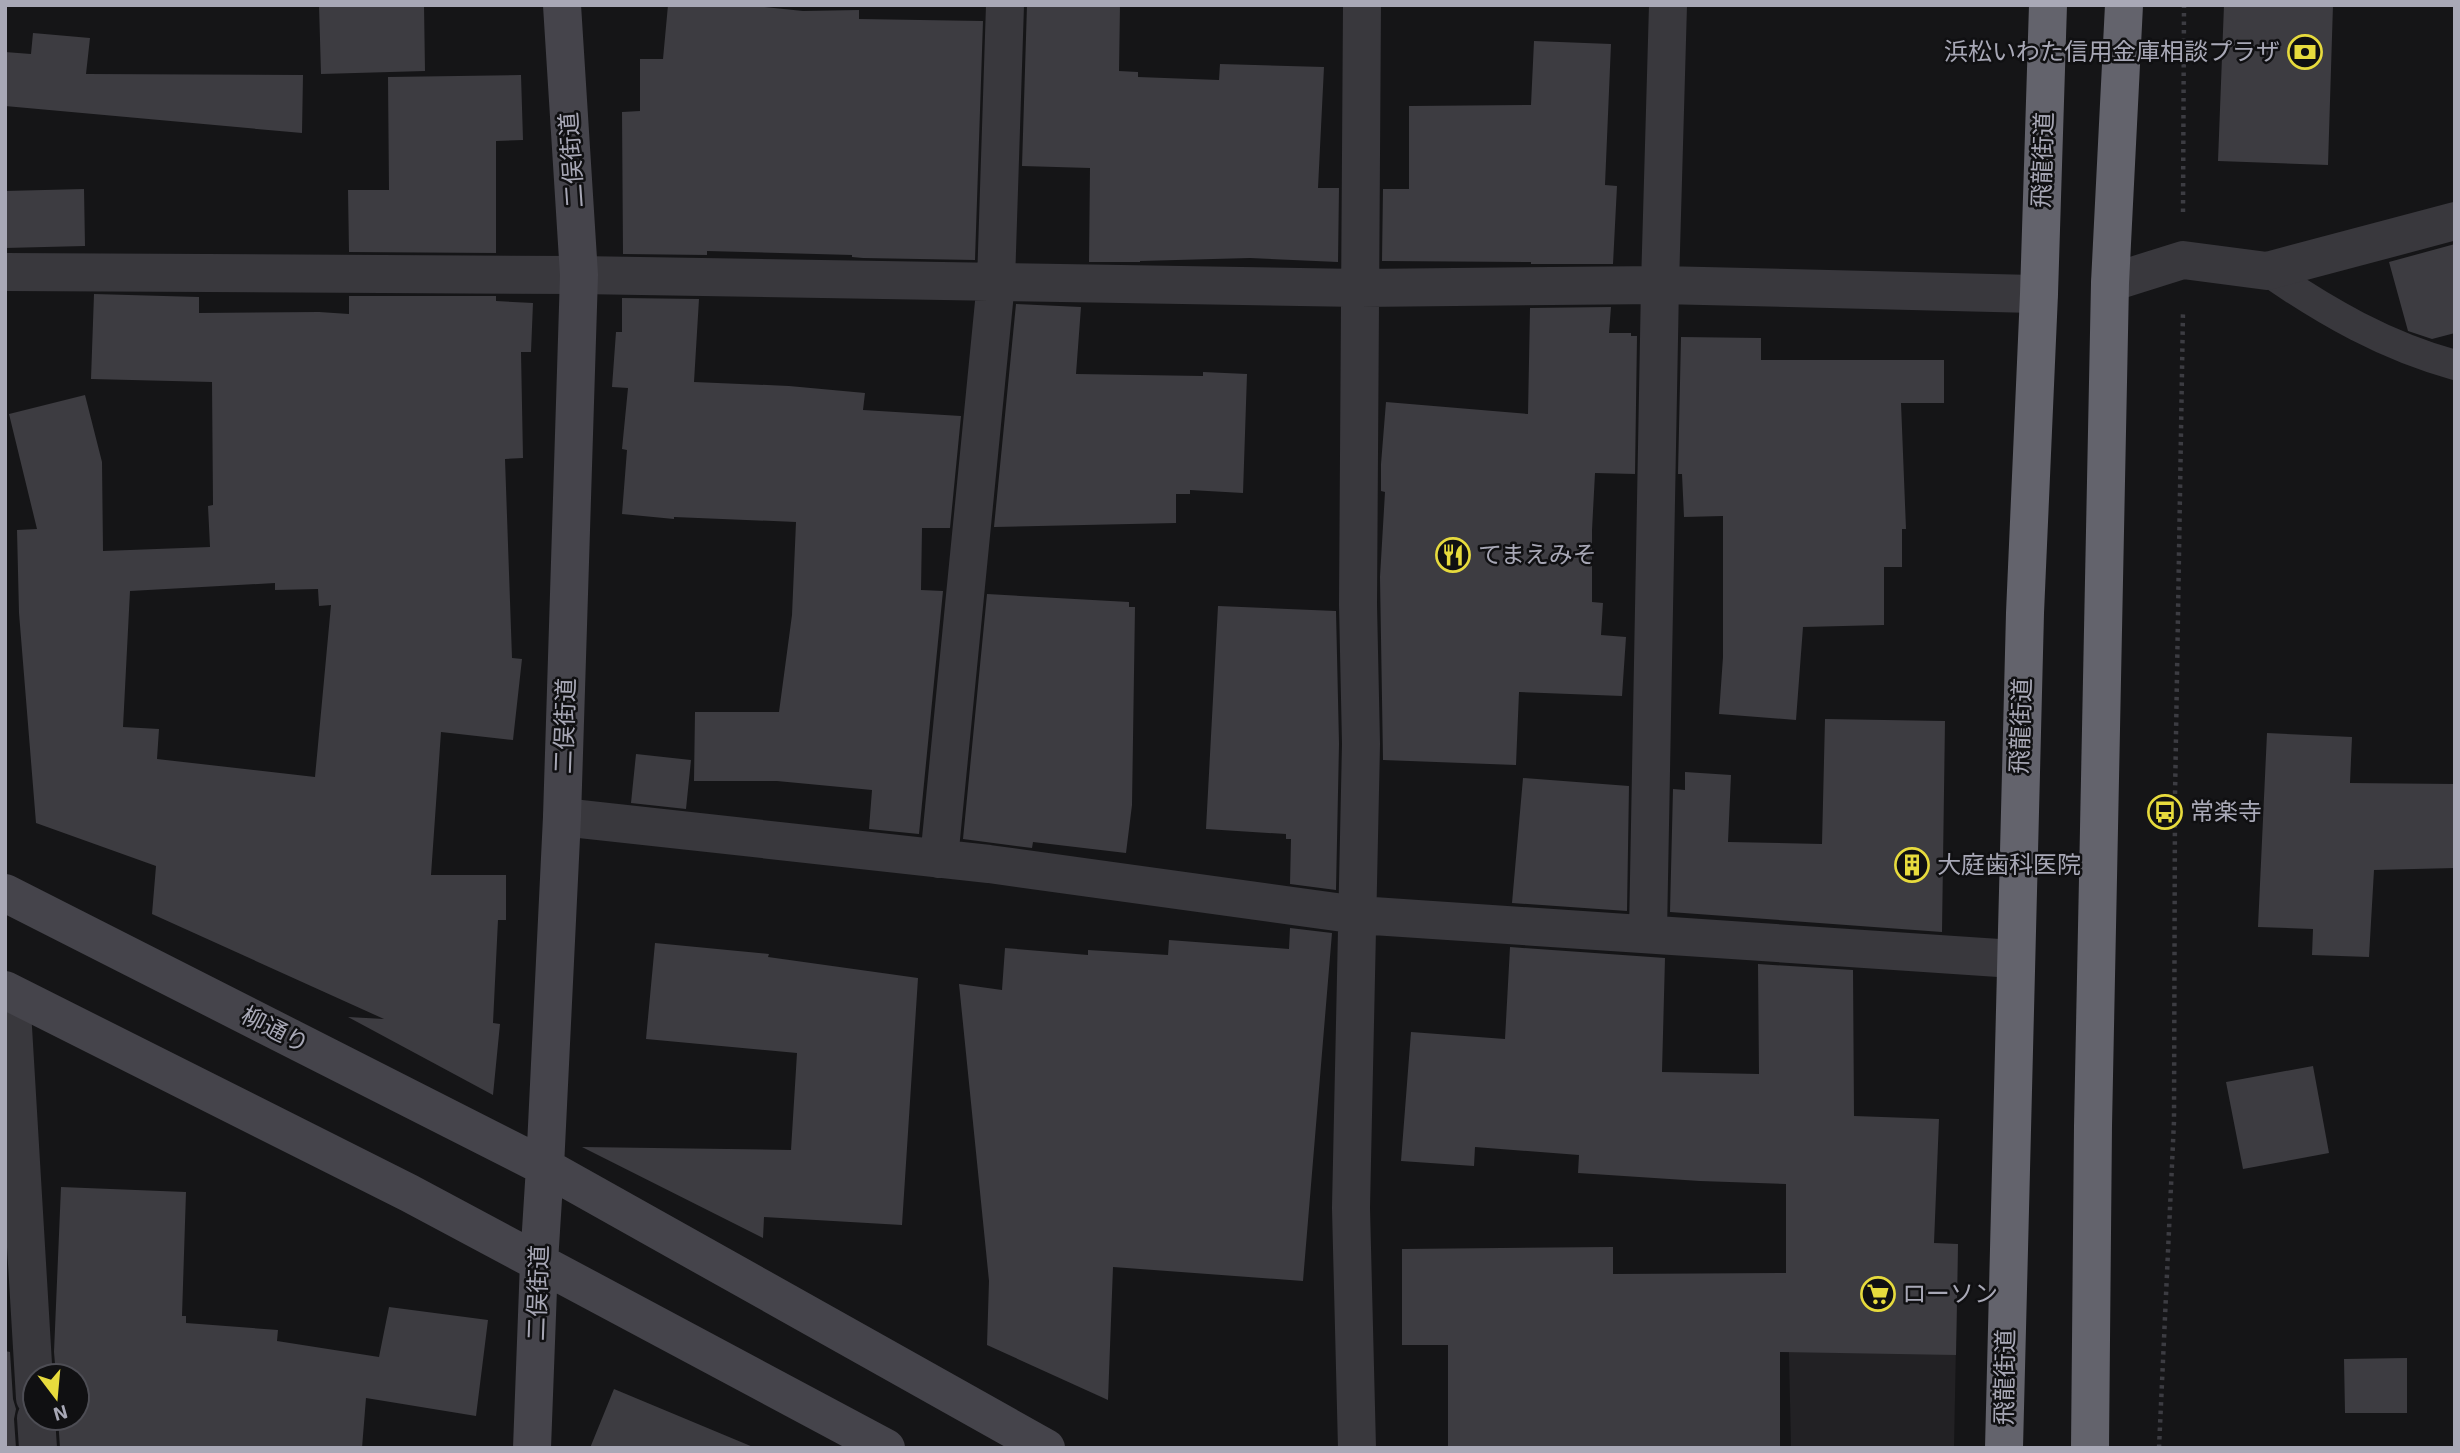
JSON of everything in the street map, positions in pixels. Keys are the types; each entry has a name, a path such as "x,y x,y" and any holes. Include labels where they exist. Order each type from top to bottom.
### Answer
{"highway":[{"name":"飛龍街道","path":"2004,1448 2024,626 2039,294 2048,5"},
{"path":"2090,1448 2093,1126 2110,284 2124,5"}],"street":[{"name":"二俣街道","path":"532,1448 538,1262 562,817 579,275 562,5"},
{"path":"939,859 996,282 1005,5"},
{"path":"1357,1448 1351,1208 1361,744 1358,605 1362,5"},
{"path":"1648,933 1668,5"},
{"path":"2110,284 2183,260 2267,271 2455,221"},
{"path":"5,272 579,275 1360,288 1660,285 2039,294"},
{"path":"562,817 989,863 1358,915 2014,959"},
{"name":"柳通り","path":"5,893 545,1167 1045,1448"},
{"path":"8,992 409,1193 886,1448"},
{"path":"8,992 33,1362"}],"lane":[{"path":"2267,271 2361,331 2455,365"}],"path":[{"path":"2160,1448 2174,1121 2183,5"}],"shaded area":[{"path":"1790,1242 1958,1244 1954,1448 1791,1448"}],"building":[{"path":"319,5 424,5 425,71 321,74"},
{"path":"668,5 746,5 803,11 859,10 859,19 983,21 975,260 707,251 707,255 623,254 622,112 640,111 640,59 663,59"},
{"path":"1027,5 1120,5 1119,71 1138,72 1138,77 1219,80 1220,64 1324,67 1318,188 1339,188 1338,262 1250,258 1089,262 1090,168 1022,166"},
{"path":"2224,5 2333,5 2328,165 2218,161"},
{"path":"33,33 90,38 86,74 303,75 302,133 5,106 5,52 31,54"},
{"path":"1534,41 1611,44 1605,185 1617,186 1613,264 1382,261 1383,189 1409,189 1409,106 1531,105"},
{"path":"521,75 523,140 496,141 496,253 349,252 348,190 389,190 388,77"},
{"path":"84,189 85,246 5,248 5,191"},
{"path":"2455,244 2455,333 2432,339 2408,331 2389,262"},
{"path":"94,294 199,297 199,313 349,314 349,296 496,296 496,301 533,303 531,352 521,352 523,458 505,459 512,658 522,659 513,740 441,732 431,875 506,875 506,920 498,920 493,1023 500,1024 493,1095 348,1017 384,1019 152,914 156,866 36,823 19,613 17,530 37,529 9,414 85,395 102,462 103,551 210,547 208,506 213,505 212,382 91,379","holes":["275,583 275,590 318,589 319,606 331,605 315,777 157,759 159,729 123,727 130,591"]},
{"path":"622,298 699,299 694,382 789,386 865,393 863,410 961,416 950,528 922,528 921,590 943,591 919,834 869,829 872,790 777,781 694,781 695,712 779,712 792,615 796,522 674,519 622,514 627,450 622,449 628,388 612,387 616,332 622,332"},
{"path":"1016,304 1081,307 1076,374 1247,374 1243,493 1190,490 1190,494 1176,494 1176,523 994,527"},
{"path":"1611,307 1609,333 1631,333 1631,336 1637,336 1635,474 1595,473 1592,602 1603,603 1601,635 1626,637 1622,696 1519,692 1516,765 1383,760 1380,577 1385,492 1381,491 1381,464 1386,402 1528,414 1530,308"},
{"path":"1681,337 1761,338 1761,360 1944,360 1944,403 1901,403 1906,529 1902,529 1902,567 1884,567 1884,625 1803,627 1796,720 1719,714 1723,657 1723,516 1684,517 1682,474 1678,474"},
{"path":"987,594 1129,602 1129,607 1135,607 1132,805 1126,853 1033,842 1032,848 963,839"},
{"path":"1218,606 1336,611 1339,744 1336,890 1290,884 1291,839 1286,839 1286,834 1206,829"},
{"path":"1825,719 1945,721 1942,932 1670,912 1673,789 1685,790 1685,772 1731,775 1728,842 1822,844"},
{"path":"2267,733 2352,737 2350,783 2455,784 2455,868 2374,870 2369,957 2312,955 2313,929 2258,927"},
{"path":"636,754 691,760 686,809 631,803"},
{"path":"1523,778 1629,786 1627,911 1512,903"},
{"path":"1290,928 1332,933 1303,1281 1113,1267 1108,1400 987,1345 989,1281 959,984 1002,990 1005,948 1088,955 1088,950 1168,955 1169,940 1289,949"},
{"path":"655,943 769,954 768,957 918,978 902,1225 764,1217 763,1238 582,1147 791,1150 797,1053 646,1039"},
{"path":"1510,947 1665,958 1662,1072 1759,1074 1758,964 1853,970 1854,1116 1939,1119 1934,1243 1958,1244 1956,1355 1780,1352 1780,1448 1448,1448 1448,1345 1402,1345 1402,1249 1613,1247 1613,1274 1786,1273 1786,1184 1578,1173 1579,1155 1475,1147 1474,1166 1401,1161 1411,1032 1505,1039"},
{"path":"2313,1066 2329,1153 2243,1169 2226,1082"},
{"path":"61,1187 186,1192 182,1316 186,1316 186,1323 278,1330 277,1341 379,1357 389,1307 488,1320 476,1416 366,1398 362,1448 60,1448 59,1432 91,1432 91,1362 55,1362"},
{"path":"5,1351 10,1352 16,1409 16,1448 5,1448"},
{"path":"2407,1358 2407,1413 2345,1413 2344,1359"},
{"path":"614,1389 753,1447 590,1448"}],"place":[{"name":"浜松いわた信用金庫相談プラザ","path":"2305,52"},
{"name":"てまえみそ","path":"1453,555"},
{"name":"常楽寺","path":"2165,812"},
{"name":"大庭歯科医院","path":"1912,865"},
{"name":"ローソン","path":"1878,1294"}]}
